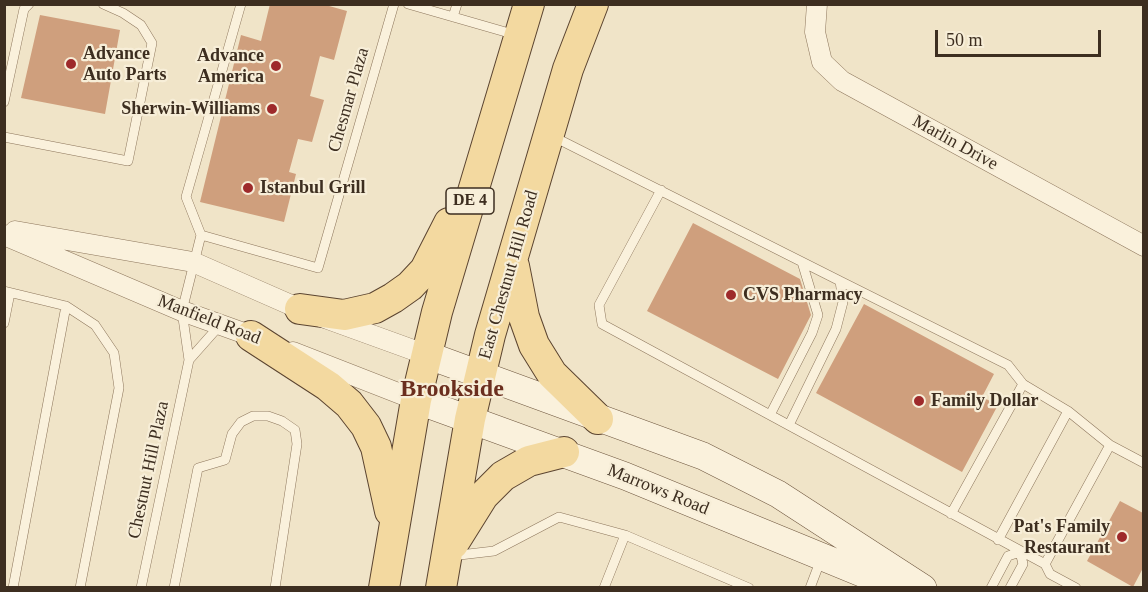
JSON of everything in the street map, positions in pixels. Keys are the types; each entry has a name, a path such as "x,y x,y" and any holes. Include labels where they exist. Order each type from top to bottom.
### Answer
{"main road":[{"name":"DE 4","path":"384,588 416,400 427,355 529,4"},
{"name":"East Chestnut Hill Road","path":"441,588 470,419 481,375 568,69 593,4"},
{"path":"300,309 344,315 375,308 410,286 435,253 483,157"},
{"path":"513,258 524,317 534,345 552,374 598,419"},
{"path":"251,336 328,386 349,404 366,426 376,447 394,530"},
{"path":"445,557 483,496 503,476 529,461 564,452"}],"street":[{"name":"Marlin Drive","path":"817,4 814,32 822,62 842,81 1143,246"},
{"path":"4,229 193,262 300,309 703,456 778,494 923,588"},
{"name":"Manfield Road","path":"4,235 182,311 416,400"},
{"name":"Marrows Road","path":"416,400 564,452 897,588"}],"lane":[{"path":"4,102 24,9 29,4"},
{"path":"4,137 128,161 152,43 141,25 103,4"},
{"path":"189,360 182,311 201,235 186,196 241,4"},
{"name":"Chesmar Plaza","path":"201,235 318,268 394,4"},
{"path":"408,4 518,36"},
{"path":"453,17 457,4"},
{"path":"549,134 1008,366 1023,384 1068,411 1110,445 1143,463"},
{"path":"661,190 599,305 602,324 1045,564 1050,574 1076,588"},
{"path":"770,415 812,333 818,315 802,262"},
{"path":"789,426 836,329 843,302 840,281"},
{"path":"4,323 7,292 66,306 95,325 114,352 119,388 80,588"},
{"path":"13,588 66,306"},
{"path":"189,360 220,325"},
{"name":"Chestnut Hill Plaza","path":"141,588 189,360"},
{"path":"951,514 1023,384"},
{"path":"998,540 1068,411"},
{"path":"174,588 198,468 225,460 232,434 241,422 253,416 275,419 295,430 297,444 275,588"},
{"path":"1045,564 1110,445"},
{"path":"445,557 494,550 559,517 626,536 749,588"},
{"path":"604,588 626,536"},
{"path":"991,588 1008,556 1020,552"},
{"path":"1011,588 1023,564 1020,552"},
{"path":"810,588 822,557"}],"building":[{"path":"270,4 322,4 347,11 334,60 320,56 310,96 324,100 312,142 298,139 289,172 296,174 284,222 200,202 241,35 261,41"},
{"name":"Advance Auto Parts","path":"40,15 120,30 105,114 21,98"},
{"name":"CVS Pharmacy","path":"693,223 800,279 811,315 778,379 647,311"},
{"path":"864,304 994,374 982,397 998,405 962,472 816,393"},
{"name":"Pat's Family Restaurant","path":"1120,501 1143,513 1143,568 1133,587 1087,561"}],"place":[{"name":"Advance Auto Parts","path":"71,64"},
{"name":"Advance America","path":"276,66"},
{"name":"Sherwin-Williams","path":"272,109"},
{"name":"Istanbul Grill","path":"248,188"},
{"name":"CVS Pharmacy","path":"731,295"},
{"name":"Family Dollar","path":"919,401"},
{"name":"Pat's Family Restaurant","path":"1122,537"}],"district":[{"name":"Brookside","path":"452,390"}]}
